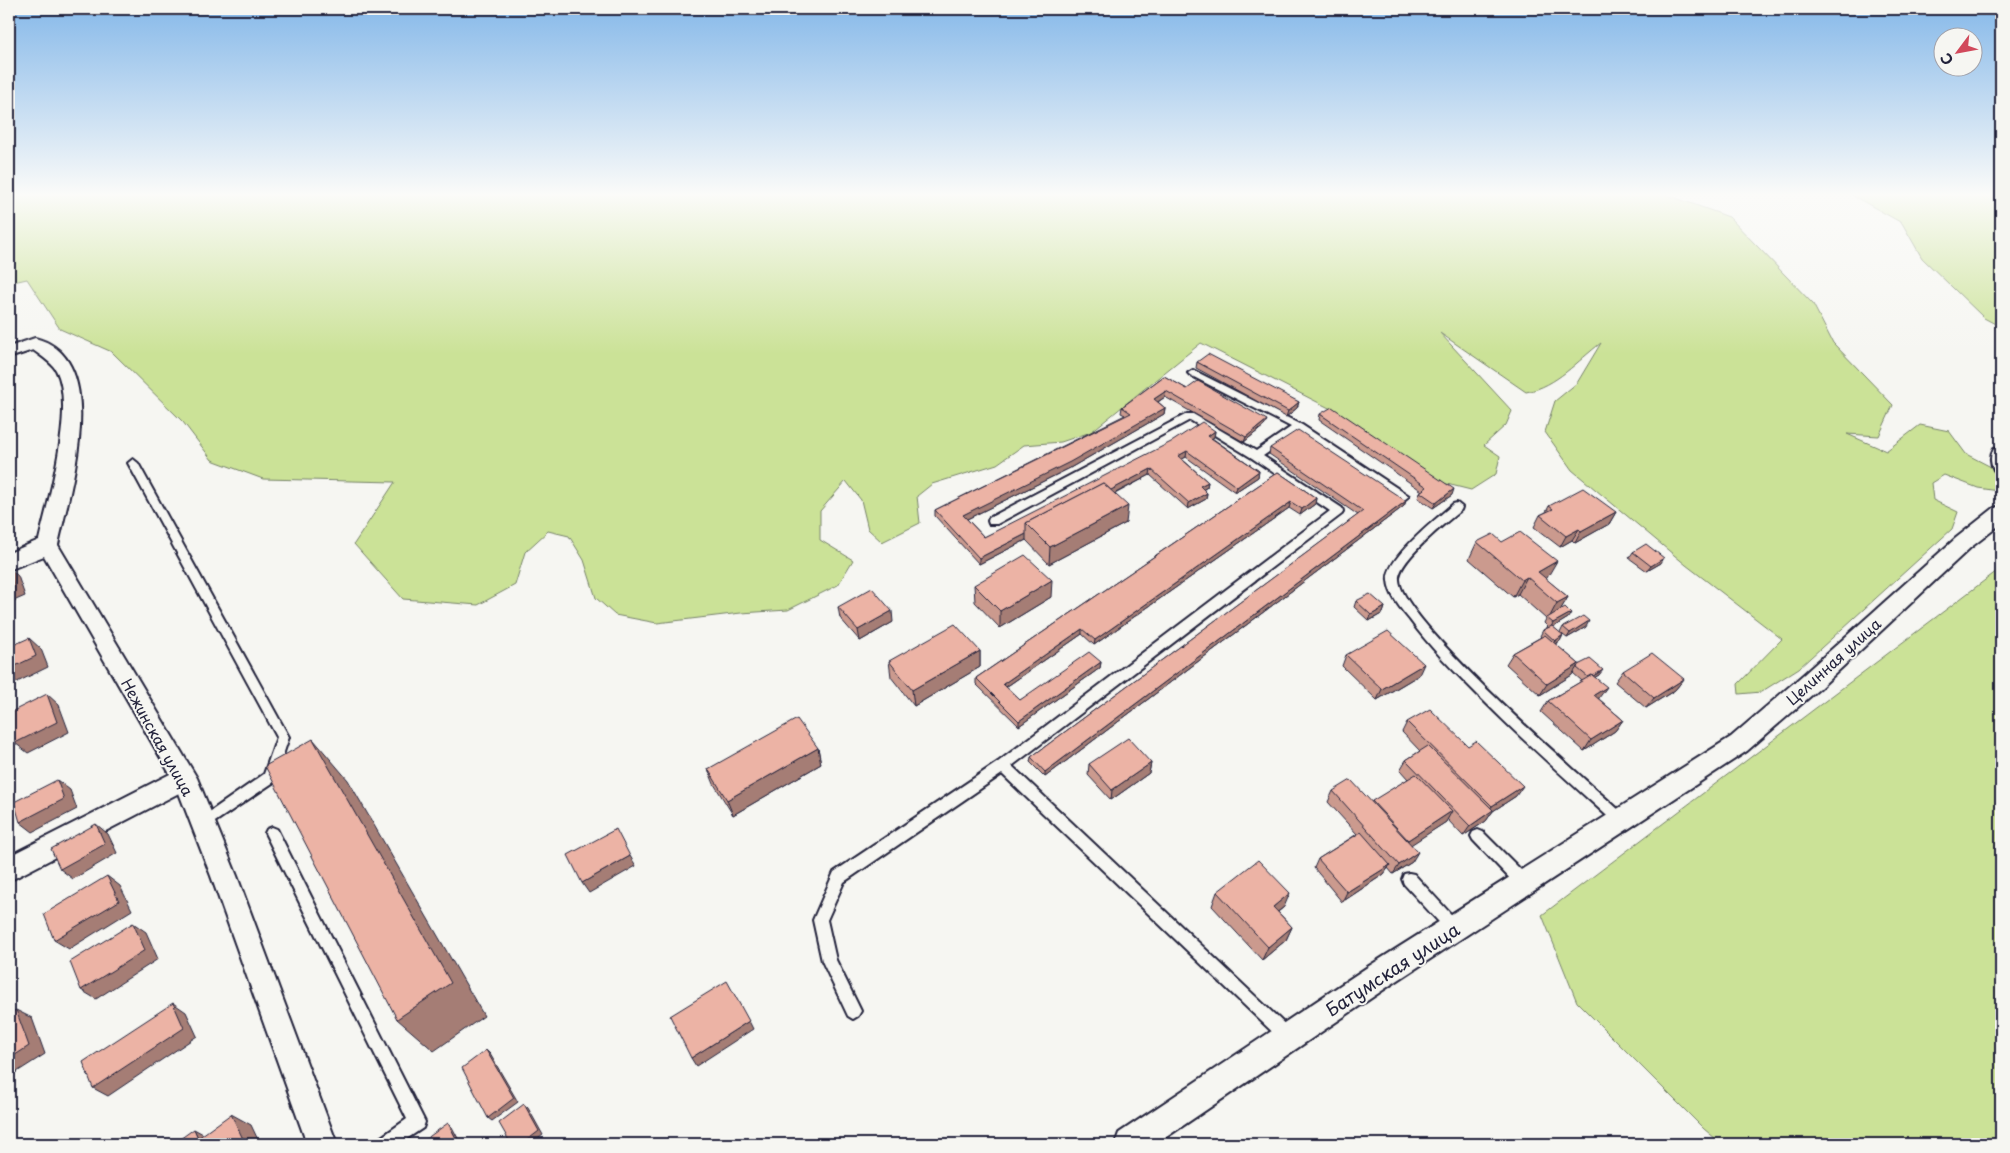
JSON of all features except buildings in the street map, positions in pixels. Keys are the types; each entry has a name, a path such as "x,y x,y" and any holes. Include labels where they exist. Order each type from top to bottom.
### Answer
{"street":[{"path":"9,353 35,343 53,355 68,375 73,409 48,545 9,562"},
{"path":"2001,453 2001,465"},
{"name":"Целинная улица","path":"1658,798 1739,744 1812,682 1963,543 2001,513"},
{"name":"Нежинская улица","path":"48,545 185,778 322,1144"},
{"path":"9,869 185,778"},
{"name":"Батумская улица","path":"1130,1144 1454,928 1658,798"}],"lane":[{"path":"1193,373 1298,427 1404,496"},
{"path":"853,1011 830,961 820,920 839,877 1003,766 1338,511 1256,456 1190,416 993,521"},
{"path":"1256,456 1298,427"},
{"path":"133,463 283,738 269,778 203,824"},
{"path":"1457,507 1401,560 1393,579 1398,596 1420,627 1475,684 1622,821"},
{"path":"1003,766 1288,1037"},
{"path":"272,833 417,1122 386,1144"},
{"path":"1478,836 1524,883"},
{"path":"1410,879 1454,928"}],"green space":[{"path":"9,247 1758,247 1813,304 1833,343 1893,405 1879,436 1847,434 1886,451 1920,425 1949,431 1966,454 1993,468 1999,491 1978,488 1944,475 1931,483 1933,500 1958,512 1952,529 1799,668 1761,692 1739,694 1738,684 1782,639 1686,565 1572,470 1545,432 1555,401 1577,383 1601,343 1557,379 1526,392 1440,333 1512,411 1506,425 1484,445 1500,456 1496,474 1471,490 1443,483 1331,409 1201,343 1091,432 1061,442 1024,445 997,464 932,484 917,496 920,523 882,542 868,529 861,500 846,481 820,511 820,540 853,560 838,585 788,610 741,613 657,623 615,615 596,598 584,560 569,536 548,531 525,552 515,585 478,605 403,599 354,544 395,482 263,479 212,460 183,422 112,352 60,329 27,279 9,283"},
{"path":"1916,247 2001,247 2001,327 1984,318 1922,258"},
{"path":"2001,568 2001,1144 1722,1144 1704,1129 1577,1002 1542,915"}]}
